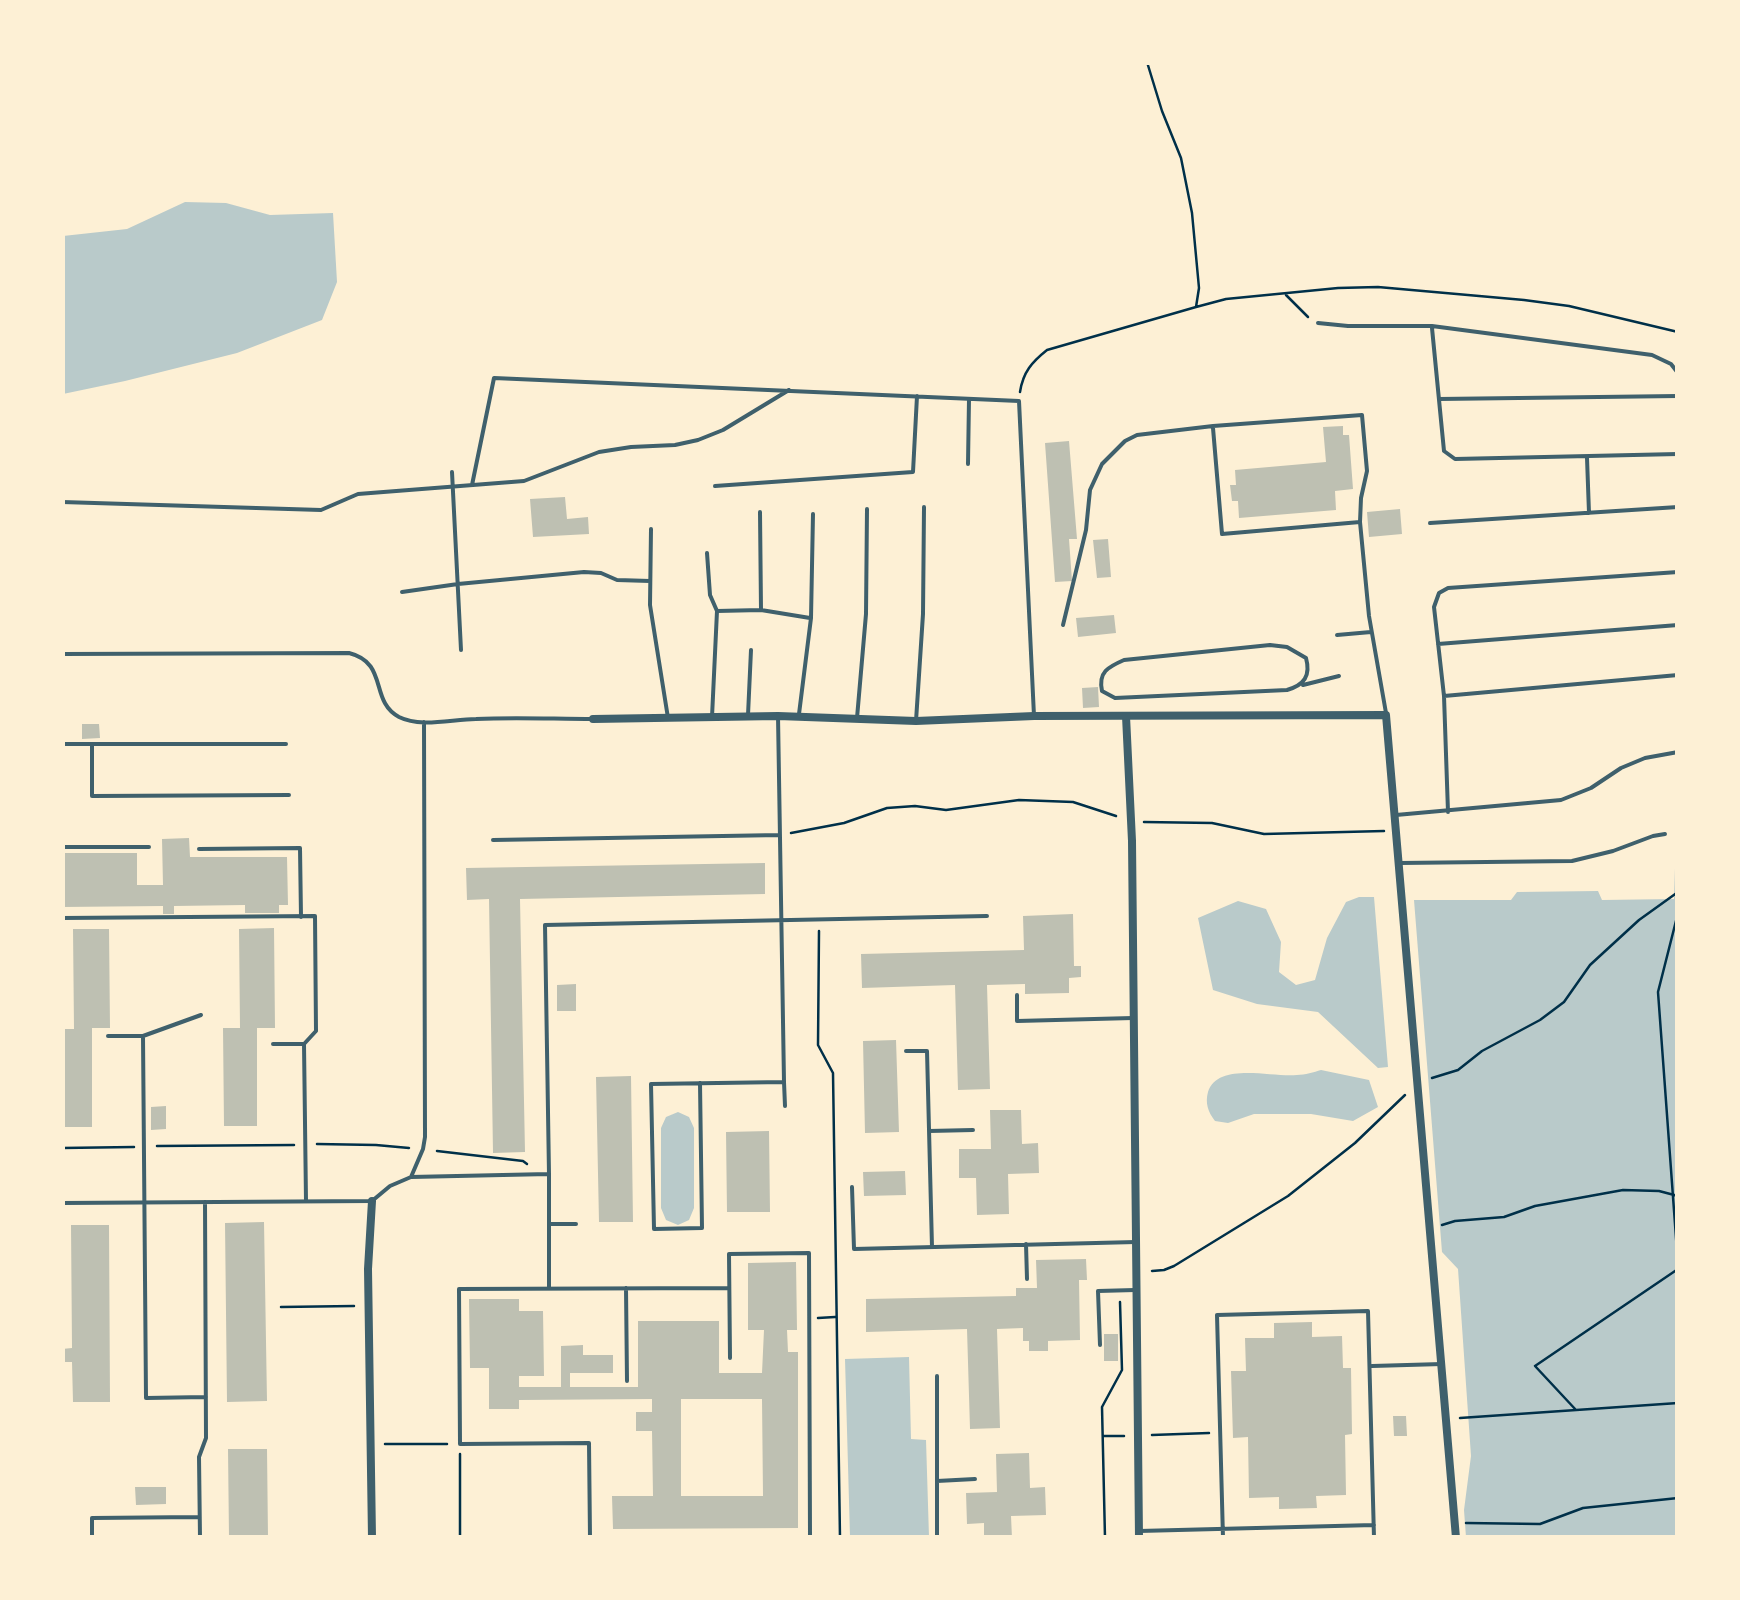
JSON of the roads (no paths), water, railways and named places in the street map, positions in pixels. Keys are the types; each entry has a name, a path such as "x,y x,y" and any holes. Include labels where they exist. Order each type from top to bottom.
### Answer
{"street":[{"path":"593,720 778,716 916,721 1034,716 1386,715 1456,1538"},
{"path":"1126,716 1131,821 1139,1534"},
{"path":"372,1201 372,1538"}],"lane":[{"path":"1318,323 1432,326 1652,354 1671,364 1678,373"},
{"path":"1432,326 1444,451 1454,460 1678,454"},
{"path":"472,485 494,378 1019,401 1034,716"},
{"path":"62,502 321,510 358,494 524,481 599,452 698,440 723,430 789,390"},
{"path":"716,486 913,472 917,396"},
{"path":"1439,399 1678,396"},
{"path":"968,464 969,399"},
{"path":"1063,625 1086,530 1090,490 1102,464 1124,440 1213,426 1362,414 1367,472 1360,522 1386,715"},
{"path":"1213,426 1222,534 1360,522"},
{"path":"1586,456 1589,513"},
{"path":"452,472 460,650"},
{"path":"916,721 924,507"},
{"path":"1430,523 1678,507"},
{"path":"857,719 866,614 867,508"},
{"path":"760,512 762,610"},
{"path":"798,717 811,618 813,514"},
{"path":"651,529 650,605 668,718"},
{"path":"707,553 710,595 717,611 712,718"},
{"path":"402,592 584,572 601,573 617,580 650,581"},
{"path":"1448,812 1444,696 1434,606 1439,593 1448,588 1678,572"},
{"path":"717,611 762,610 811,618"},
{"path":"1438,644 1678,626"},
{"path":"1337,636 1372,632"},
{"path":"1298,686 1309,668 1306,658 1288,647 1270,645 1124,660 1108,667 1100,682 1102,690 1114,698 1287,690 1339,676"},
{"path":"748,717 751,650"},
{"path":"62,654 350,653 363,656 372,666 382,698 394,714 412,722 476,718 593,720"},
{"path":"1444,696 1678,675"},
{"path":"1114,698 1115,716"},
{"path":"778,716 785,1106"},
{"path":"411,1177 425,1137 424,722"},
{"path":"62,744 286,744"},
{"path":"92,744 92,796 289,796"},
{"path":"1396,814 1561,800 1591,788 1621,768 1678,752"},
{"path":"1400,862 1572,861 1614,852 1665,834"},
{"path":"493,840 780,835"},
{"path":"62,848 150,847"},
{"path":"199,849 300,848 301,916"},
{"path":"62,918 314,916 316,1030 304,1044 306,1201"},
{"path":"550,1288 545,925 986,916"},
{"path":"1017,996 1018,1021 1133,1018"},
{"path":"108,1036 143,1036 201,1015"},
{"path":"143,1036 146,1398 206,1397"},
{"path":"272,1044 304,1044"},
{"path":"906,1051 927,1051 932,1247"},
{"path":"700,1083 702,1228 654,1229 651,1084 700,1083 784,1082"},
{"path":"929,1131 973,1130"},
{"path":"62,1203 372,1201 390,1186 411,1177 549,1174"},
{"path":"852,1187 854,1249 1136,1242"},
{"path":"200,1538 199,1457 206,1438 205,1202"},
{"path":"549,1224 576,1224"},
{"path":"1026,1244 1027,1279"},
{"path":"730,1358 729,1254 809,1254 810,1538"},
{"path":"626,1288 627,1380"},
{"path":"590,1538 589,1443 460,1444 459,1289 729,1288"},
{"path":"1100,1345 1098,1291 1135,1290"},
{"path":"1223,1538 1217,1315 1368,1311 1374,1538"},
{"path":"1369,1366 1442,1364"},
{"path":"936,1376 938,1538"},
{"path":"937,1481 975,1480"},
{"path":"92,1538 92,1518 200,1517"},
{"path":"1139,1534 1374,1525"}]}
